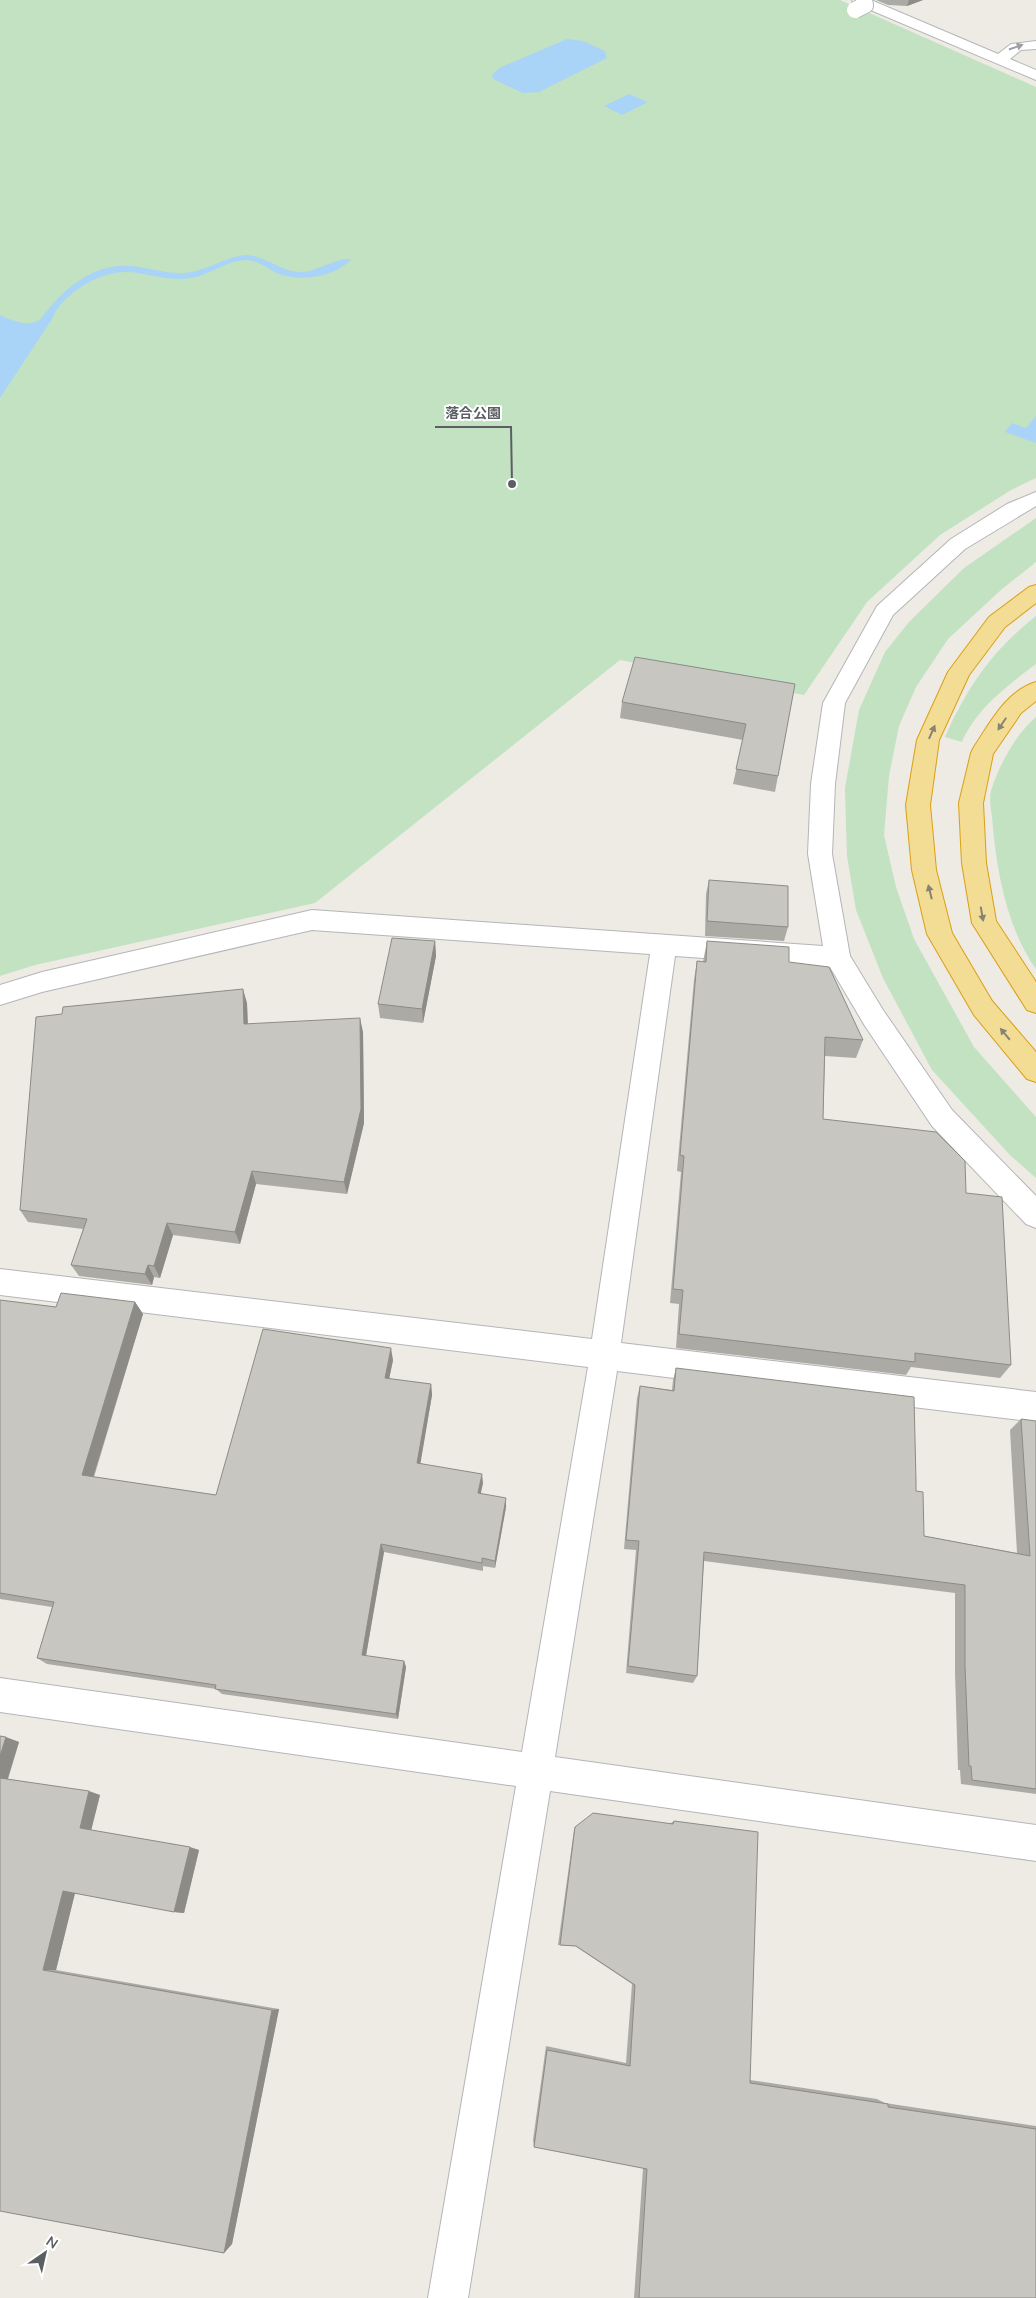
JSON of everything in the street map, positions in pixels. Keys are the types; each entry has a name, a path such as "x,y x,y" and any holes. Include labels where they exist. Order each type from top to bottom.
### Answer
{"highway":[{"path":"1036,592 997,622 960,672 928,740 918,805 924,870 940,934 983,1008 1036,1071"},
{"path":"1036,690 1013,707 982,752 971,803 974,863 984,922 1036,1003"}],"street":[{"path":"860,3 1036,75"},
{"path":"1001,60 1008,50 1025,44 1036,45"},
{"path":"1036,498 1014,508 958,544 885,611 834,703 823,784 820,854 838,957 874,1018 942,1118 1036,1215"},
{"path":"0,995 42,982 312,920 838,957"},
{"path":"448,2298 605,1354 664,945"},
{"path":"0,1282 1036,1407"},
{"path":"0,1695 1036,1843"}],"green space":[{"path":"0,0 840,0 1036,87 1036,478 1011,490 940,535 867,602 804,695 620,660 315,903 35,965 0,976"},
{"path":"1036,518 1036,562 1002,589 948,639 916,687 899,726 889,776 884,835 896,887 914,939 974,1047 1036,1117 1036,1178 1010,1155 932,1070 883,978 856,910 847,856 845,788 859,710 885,652 909,622 964,568"},
{"path":"1036,616 1036,664 993,699 975,719 962,742 945,737 972,686 983,670 1006,642"},
{"path":"1036,717 1036,969 1017,935 1004,896 996,856 990,797 994,781 1003,761 1021,732"}],"water":[{"path":"567,39 583,41 605,51 607,58 539,92 523,93 493,79 492,75 499,68"},
{"path":"629,94 648,102 622,115 604,106"},
{"path":"58,306 52,319 0,398 0,315 17,322 29,323 41,319"},
{"path":"1036,416 1036,443 1005,432 1012,423 1026,428"}],"building":[{"path":"635,657 795,684 778,776 736,769 746,724 622,702"},
{"path":"709,880 788,886 788,927 707,921"},
{"path":"392,938 435,941 422,1009 378,1004"},
{"path":"707,941 789,947 789,962 829,967 863,1040 825,1037 823,1119 936,1132 965,1161 966,1193 1002,1197 1011,1365 915,1353 915,1362 679,1334 683,1290 673,1289 684,1156 680,1155 697,961 706,962"},
{"path":"243,989 244,1024 360,1018 361,1109 344,1182 252,1171 235,1232 167,1223 154,1266 148,1265 145,1274 71,1265 87,1219 20,1210 36,1017 62,1014 63,1007"},
{"path":"61,1293 135,1302 82,1475 216,1495 263,1329 391,1348 385,1378 431,1384 417,1463 482,1474 478,1493 506,1498 495,1561 482,1558 482,1563 381,1544 362,1655 404,1661 396,1714 215,1689 216,1685 37,1658 54,1602 0,1593 0,1300 56,1307"},
{"path":"676,1368 914,1397 916,1491 923,1492 924,1536 1030,1556 1021,1419 1036,1421 1036,1789 972,1780 971,1766 969,1766 965,1666 965,1585 704,1552 697,1676 628,1666 639,1541 626,1540 640,1386 674,1391"},
{"path":"0,1736 6,1737 0,1756"},
{"path":"0,1778 89,1791 80,1828 190,1847 174,1912 63,1891 43,1970 272,2010 224,2253 0,2211"},
{"path":"593,1813 673,1824 674,1821 758,1832 750,2083 888,2104 888,2107 1036,2129 1036,2298 639,2298 647,2169 534,2147 547,2050 630,2066 635,1985 576,1946 560,1945 575,1827"}],"waterway":[{"path":"44,321 60,300 70,291 94,276 113,270 132,269 169,276 184,276 200,273 230,260 246,257 260,260 284,272 302,275 329,269 346,260"}],"place":[{"name":"落合公園","path":"512,484"}]}
